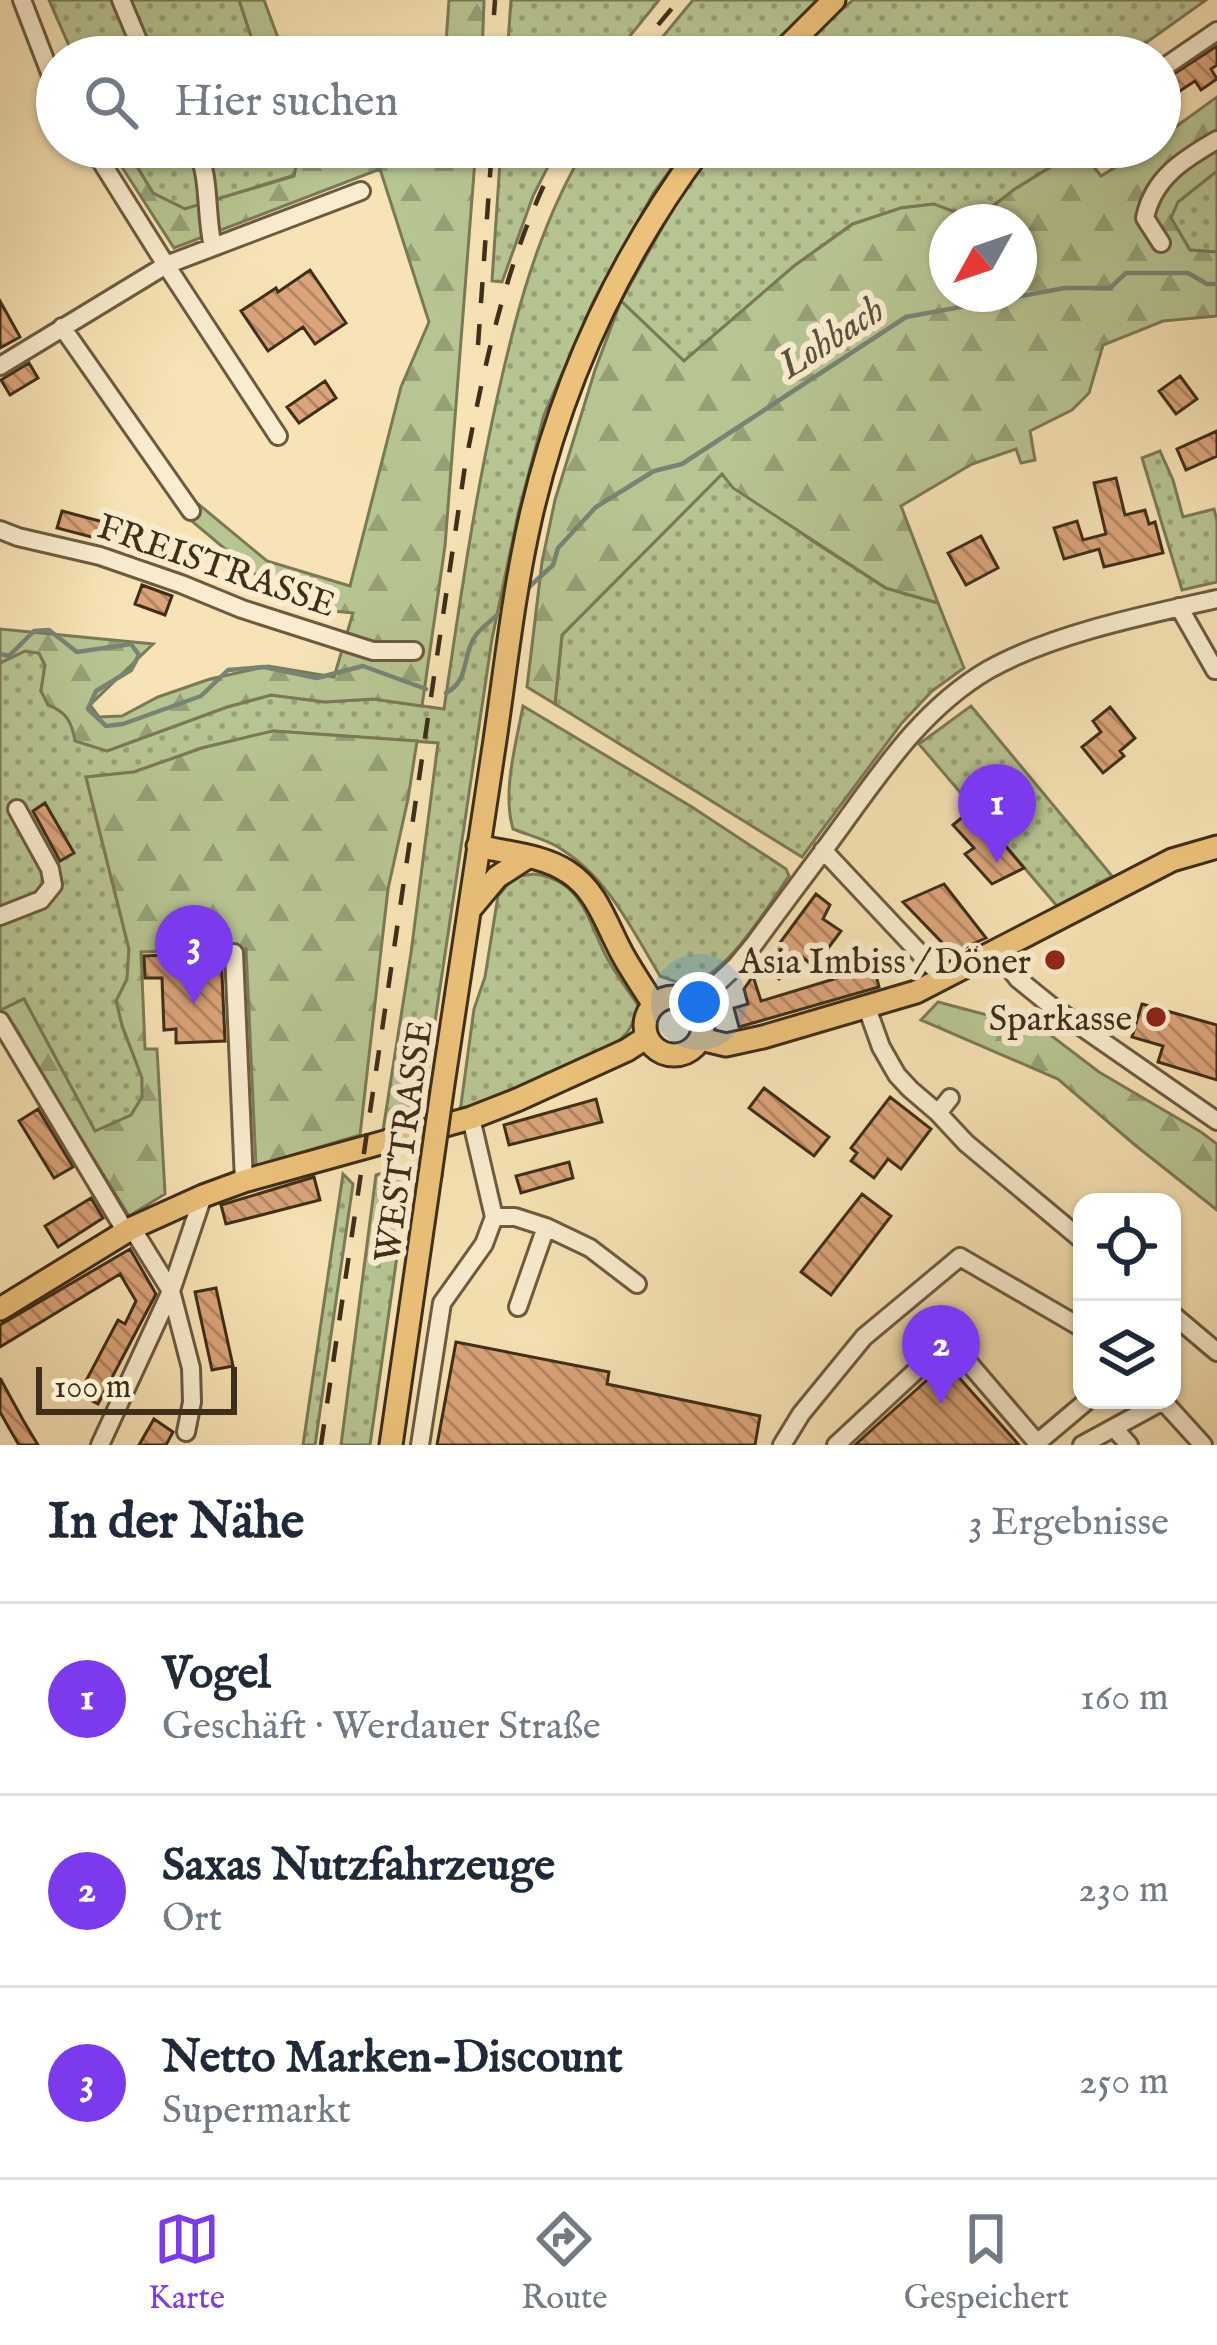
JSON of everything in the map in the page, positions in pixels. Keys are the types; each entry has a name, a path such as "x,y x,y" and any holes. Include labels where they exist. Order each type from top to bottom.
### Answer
{"main road":[{"path":"798,36 834,0"},
{"name":"WESTTRASSE","path":"391,1445 520,568 553,435 575,372 655,215 687,168"},
{"path":"478,846 570,873 597,903 654,1005"},
{"path":"700,1039 727,1045 916,992 1172,860 1217,847"},
{"path":"470,909 497,877 528,857"},
{"path":"679,997 694,1005 703,1021 695,1047 678,1055 660,1051 647,1037 646,1020 654,1005 679,997"},
{"path":"0,1309 129,1230 202,1196 471,1118 591,1067 647,1037"}],"street":[{"path":"22,0 36,36"},
{"path":"121,0 136,36"},
{"path":"1181,56 1217,31"},
{"path":"1181,164 1217,140"},
{"path":"105,168 278,436"},
{"path":"203,168 213,247"},
{"path":"1160,243 1145,218 1149,200 1175,168"},
{"path":"0,366 166,265 361,190"},
{"name":"FREISTRASSE","path":"62,327 190,511"},
{"name":"FREISTRASSE","path":"0,530 100,556 373,651 414,651"},
{"path":"694,1005 736,966 922,722 986,672 1091,631 1217,599"},
{"path":"1179,607 1217,670"},
{"path":"0,916 41,900 53,885 50,869 17,809"},
{"path":"823,850 943,978"},
{"path":"996,951 1018,980 1050,1005 1217,1121"},
{"path":"234,953 244,1181"},
{"path":"866,1005 880,1047 897,1075 944,1106 966,1143 1073,1232"},
{"path":"0,1021 171,1292 191,1368 193,1402 186,1432"},
{"path":"420,1445 442,1303 484,1244 494,1217 471,1118"},
{"path":"100,1445 171,1292 202,1196"},
{"path":"494,1217 515,1217 547,1227 590,1248 638,1284"},
{"path":"518,1307 547,1227"},
{"path":"782,1445 801,1414 864,1337 960,1257 1073,1323"},
{"path":"1181,1322 1217,1352"},
{"path":"836,1445 949,1340 1038,1444 1078,1409"},
{"path":"1082,1445 1163,1401 1203,1445"},
{"path":"1114,1428 1129,1445"}],"green space":[{"path":"49,0 239,0 251,36 65,36"},
{"path":"239,0 264,0 277,36 251,36"},
{"path":"449,0 484,0 483,36 446,36"},
{"path":"511,0 659,0 630,36 508,36"},
{"path":"693,0 818,0 782,36 663,36"},
{"path":"853,0 1206,0 1155,36 813,36"},
{"path":"1217,97 1217,171 1178,202 1171,218 1190,250 1217,252 1217,316 1163,321 1103,345 1089,393 1072,410 1030,431 1035,460 1021,463 1016,449 972,464 901,506 938,603 886,588 733,488 722,474 562,635 555,704 527,687 542,562 555,500 621,301 684,361 794,266 853,224 901,208 929,205 929,312 1037,312 1037,204 995,204 1049,168 1095,168 1101,176 1114,168 1181,168 1181,123"},
{"path":"123,168 138,168 153,193 185,209 294,176 296,168 474,168 445,546 422,706 271,695 107,751 75,741 68,719 48,705 41,691 45,665 39,653 25,651 0,663 0,629 153,644 90,705 99,717 122,716 210,679 268,666 334,677 353,613 333,611 273,589 188,518 191,498 267,561 350,586 401,387 429,322 380,169 174,248"},
{"path":"138,168 296,168 295,175 185,209 153,193"},
{"path":"500,168 547,168 502,282 492,281"},
{"path":"574,168 672,168 594,300 544,415 492,639 420,1122 383,1130 438,743 273,731 202,748 134,772 86,777 129,949 127,979 117,1001 142,1077 143,1097 131,1115 95,1132 24,999 0,1009 0,663 25,651 39,653 45,665 41,691 107,751 271,695 325,702 373,699 444,709 480,483 510,341 541,241"},
{"path":"701,168 1049,168 996,204 929,204 852,224 794,266 684,361 621,301 680,196"},
{"path":"1217,171 1217,252 1190,250 1171,218 1177,202"},
{"path":"1160,451 1183,517 1214,509 1217,582 1182,590 1142,458"},
{"path":"722,474 886,588 938,603 964,668 932,691 901,724 802,857 555,704 562,635"},
{"path":"523,706 786,869 789,876 758,922 716,969 687,983 660,976 617,905 591,873 558,847 513,829 509,784"},
{"path":"971,706 1112,876 1057,906 919,744"},
{"path":"273,731 417,741 388,889 360,1135 256,1166 246,949 141,952 145,1049 157,1049 165,1194 129,1216 1,1010 24,999 95,1131 131,1115 142,1097 142,1078 116,1001 127,979 129,949 86,777 134,772 202,748"},
{"path":"534,874 563,884 581,903 638,1005 636,1015 628,1031 598,1055 460,1112 474,1009 485,977 498,896 514,877"},
{"path":"938,1002 1044,1030 1099,1072 1201,1132 1217,1144 1217,1210 1058,1079 921,1020"},
{"path":"410,1165 370,1445 341,1445 376,1175"},
{"path":"343,1174 353,1184 315,1445 303,1445"}],"building":[{"path":"1217,46 1217,65 1211,69 1217,79 1201,90 1195,81 1181,90 1181,69"},
{"path":"310,270 346,323 315,344 303,327 268,351 241,311"},
{"path":"0,301 20,337 0,348"},
{"path":"29,363 38,378 10,395 1,380"},
{"path":"1180,376 1197,399 1176,414 1159,391"},
{"path":"325,381 336,398 299,423 287,407"},
{"path":"1217,431 1217,456 1186,470 1177,449"},
{"path":"1116,478 1125,515 1145,510 1149,524 1155,522 1163,553 1104,567 1099,549 1064,559 1054,528 1077,521 1083,540 1106,534 1094,483"},
{"path":"62,511 126,528 122,545 57,528"},
{"path":"981,536 998,568 966,585 948,553"},
{"path":"142,585 172,596 165,615 135,604"},
{"path":"1110,707 1135,738 1120,751 1124,756 1103,773 1082,747 1101,732 1093,721"},
{"path":"45,803 74,853 60,861 33,811"},
{"path":"973,808 995,834 1008,824 1014,832 1002,842 1024,868 992,884 965,854 974,848 953,825"},
{"path":"944,884 986,938 952,953 903,902"},
{"path":"816,894 830,905 823,919 841,931 814,967 798,953 779,979 762,967"},
{"path":"221,953 225,1041 176,1043 176,1029 164,1030 162,978 145,978 144,956"},
{"path":"874,967 879,987 739,1027 734,1008 748,1004 744,989 753,976 761,1001"},
{"path":"1142,1004 1217,1025 1217,1080 1158,1062 1163,1046 1132,1037"},
{"path":"764,1088 829,1137 814,1156 749,1108"},
{"path":"890,1097 931,1129 901,1169 888,1159 874,1178 851,1161 857,1153 851,1148"},
{"path":"596,1099 602,1122 509,1145 504,1125"},
{"path":"38,1109 73,1167 54,1178 19,1121"},
{"path":"569,1162 573,1178 521,1193 516,1176"},
{"path":"314,1177 320,1200 226,1224 221,1205"},
{"path":"862,1194 891,1216 831,1295 801,1272"},
{"path":"91,1198 103,1218 58,1247 45,1226"},
{"path":"130,1249 156,1294 98,1404 79,1394 118,1320 125,1324 136,1301 120,1274 0,1347 0,1325"},
{"path":"216,1288 233,1366 212,1370 195,1292"},
{"path":"456,1342 609,1372 607,1384 760,1416 755,1445 437,1445"},
{"path":"946,1363 1019,1445 855,1445 877,1425"},
{"path":"0,1378 38,1445 19,1445 9,1428 0,1412"},
{"path":"154,1419 173,1432 166,1445 139,1445"}],"waterway":[{"name":"Lohbach","path":"528,588 553,565 558,548 596,507 654,471 682,464 906,317 1065,288 1110,288 1126,273 1188,273 1217,284"},
{"name":"Lohbach","path":"446,693 462,676 476,635 497,615"},
{"name":"Lohbach","path":"0,654 9,656 34,631 49,630 77,652 131,644 139,655 131,670 96,691 88,709 106,726 201,696 228,670 264,667 317,678 363,666 426,689"}],"railway":[{"path":"492,36 495,0"},
{"path":"649,36 679,0"},
{"path":"478,345 491,168"},
{"path":"321,1445 465,466 514,263 552,168"}],"place":[{"name":"Vogel","path":"997,863"},
{"name":"Asia Imbiss / Döner","path":"1055,960"},
{"name":"Netto Marken-Discount","path":"194,1004"},
{"name":"Sparkasse","path":"1156,1017"},
{"name":"Saxas Nutzfahrzeuge","path":"941,1404"}]}
